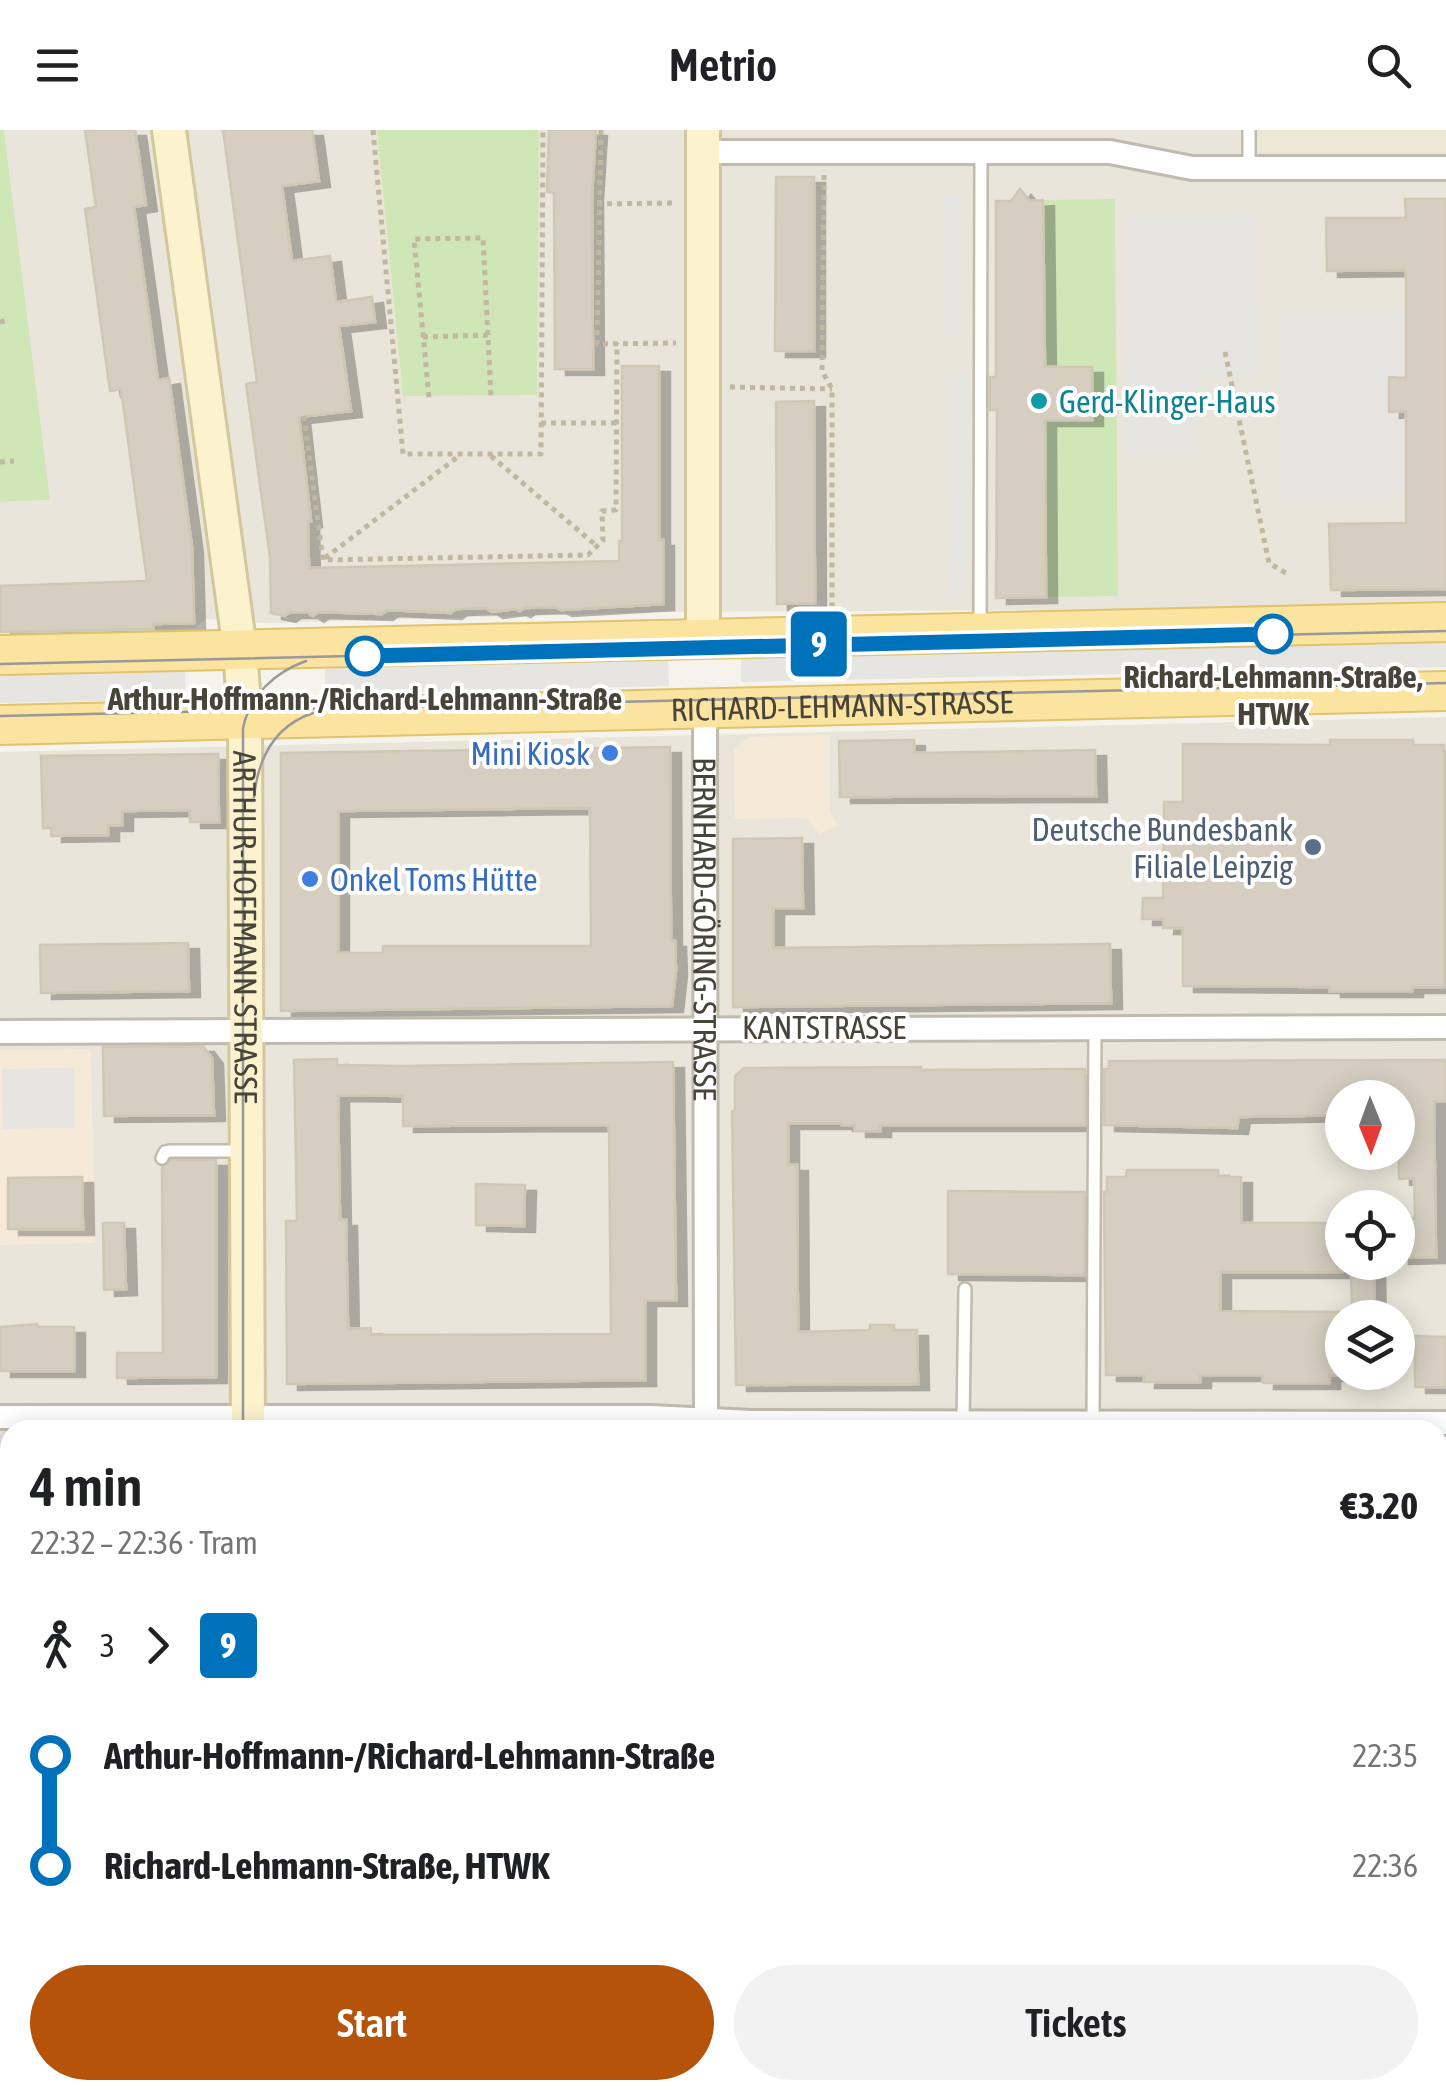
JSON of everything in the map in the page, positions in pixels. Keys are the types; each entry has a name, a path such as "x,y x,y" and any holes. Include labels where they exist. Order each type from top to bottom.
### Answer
{"main road":[{"path":"0,656 1446,622"},
{"name":"RICHARD-LEHMANN-STRASSE","path":"0,725 1438,690"}],"street":[{"name":"ARTHUR-HOFFMANN-STRASSE","path":"170,130 240,650 245,718 248,1420"},
{"path":"702,640 703,141 822,152 1110,152 1192,168 1446,168"},
{"name":"BERNHARD-GÖRING-STRASSE","path":"704,709 706,1420"},
{"name":"KANTSTRASSE","path":"0,1032 1446,1026"},
{"path":"0,1416 124,1420"},
{"path":"478,1420 672,1420"}],"lane":[{"path":"1249,130 1249,167"},
{"path":"980,632 981,152"},
{"path":"1093,1420 1096,1027"},
{"path":"162,1158 164,1152 170,1151 249,1151"},
{"path":"963,1420 966,1289"}],"path":[{"path":"374,130 403,454 541,454 543,130"},
{"path":"600,130 598,344 703,343"},
{"path":"822,152 822,371 832,389 832,636"},
{"path":"597,204 703,202"},
{"path":"429,398 414,239 484,238 491,396"},
{"path":"0,322 10,320"},
{"path":"423,336 488,335"},
{"path":"323,560 588,555 598,548 603,540 602,511 616,510 617,344"},
{"path":"1225,352 1269,563 1289,575"},
{"path":"703,386 832,389"},
{"path":"304,416 323,560"},
{"path":"541,423 616,423"},
{"path":"323,560 462,454"},
{"path":"488,454 598,548"},
{"path":"0,462 14,461"}],"shaded area":[{"path":"4,130 1446,130 1446,611 1285,615 1047,610 669,612 269,623 206,619 194,628 0,633 0,502 49,500"},
{"path":"1240,130 1446,130 1446,153 1240,152"},
{"path":"944,195 961,195 962,333 944,333"},
{"path":"1127,213 1256,213 1257,378 1199,378 1196,453 1128,454"},
{"path":"1280,312 1406,312 1407,365 1397,378 1389,378 1389,411 1398,412 1408,423 1406,497 1280,497"},
{"path":"963,371 964,596 947,596 946,372"},
{"path":"1446,639 1446,667 741,682 741,654"},
{"path":"668,656 669,686 325,694 325,664"},
{"path":"185,668 186,699 0,703 0,672"},
{"path":"1446,717 1446,1420 0,1420 0,752"},
{"path":"830,735 830,812 838,825 820,834 806,818 735,819 734,750 749,737"},
{"path":"91,1049 95,1243 0,1245 0,1050"},
{"path":"74,1068 75,1128 3,1129 2,1069"}],"green space":[{"path":"0,130 4,130 50,500 0,502"},
{"path":"377,130 539,130 537,395 403,396"},
{"path":"1115,199 1118,596 1046,597 1043,200"}],"building":[{"path":"85,130 135,130 146,205 134,207 158,380 169,378 192,547 194,623 153,624 153,629 0,632 0,586 147,581 121,389 110,391 85,209 96,207"},
{"path":"223,130 312,130 319,181 282,186 292,261 330,256 336,302 372,297 375,322 339,326 351,411 299,417 311,521 309,568 619,561 622,366 659,366 663,604 492,612 486,608 456,609 451,613 271,613 270,557 246,384 257,382"},
{"path":"549,130 596,130 592,195 593,369 555,369 554,193 547,192"},
{"path":"776,177 814,177 814,351 775,351"},
{"name":"Gerd-Klinger-Haus","path":"1020,189 1030,201 1043,200 1045,367 1092,367 1092,420 1045,420 1046,597 996,598 997,410 990,410 990,377 996,377 996,201 1011,201"},
{"path":"1405,199 1446,199 1446,589 1331,590 1329,524 1406,523 1406,411 1389,412 1389,377 1406,378 1406,270 1327,271 1326,218 1406,218"},
{"path":"814,401 815,603 777,604 776,402"},
{"path":"914,740 914,753 1095,750 1096,796 840,797 839,741"},
{"name":"Deutsche Bundesbank Filiale Leipzig","path":"1330,740 1413,740 1413,745 1444,745 1444,987 1330,991 1330,987 1183,986 1183,928 1163,928 1164,919 1142,919 1143,898 1163,898 1164,802 1183,802 1183,744 1330,745"},
{"path":"670,747 671,941 675,941 676,970 672,1006 281,1011 281,753","holes":["590,808 591,946 383,946 383,953 338,953 338,811"]},
{"path":"218,754 219,822 190,822 190,810 122,811 122,825 108,825 108,835 51,836 51,828 43,828 41,756"},
{"path":"802,838 803,908 773,908 773,948 1110,944 1111,1003 733,1007 733,839"},
{"path":"188,943 189,991 41,993 40,945"},
{"path":"203,1046 212,1058 214,1115 104,1116 103,1047"},
{"path":"337,1059 337,1065 403,1066 673,1062 676,1300 645,1300 645,1380 287,1384 286,1221 297,1221 294,1060","holes":["338,1095 403,1096 403,1126 609,1125 611,1334 371,1335 371,1328 348,1329 346,1220 340,1220"]},
{"path":"1446,1060 1446,1101 1434,1101 1436,1257 1415,1258 1414,1178 1399,1179 1399,1170 1415,1170 1415,1080 1325,1080 1325,1115 1239,1117 1237,1128 1104,1125 1104,1069 1109,1069 1109,1061"},
{"path":"744,1068 1085,1069 1085,1125 880,1125 880,1131 855,1131 855,1125 842,1123 788,1123 788,1165 797,1165 798,1332 870,1330 870,1325 917,1330 918,1384 736,1385 732,1111 735,1076"},
{"path":"171,1160 216,1160 216,1377 117,1378 117,1353 163,1353 162,1167"},
{"path":"1127,1170 1218,1170 1218,1177 1241,1177 1241,1223 1325,1223 1325,1272 1220,1272 1220,1311 1325,1312 1325,1383 1263,1383 1263,1375 1200,1375 1200,1382 1144,1382 1144,1375 1106,1375 1104,1192 1107,1177 1126,1177"},
{"path":"82,1177 83,1229 8,1229 8,1178"},
{"path":"476,1184 525,1185 524,1226 476,1225"},
{"path":"948,1191 1085,1192 1084,1275 948,1274"},
{"path":"103,1223 124,1223 126,1289 104,1290"},
{"path":"1351,1280 1374,1280 1375,1300 1352,1300"},
{"path":"0,1327 74,1327 74,1371 0,1371"},
{"path":"1415,1336 1446,1337 1446,1387 1415,1387"}],"tram line":[{"path":"0,664 1446,631"},
{"name":"9","path":"365,656 1273,634"},
{"path":"243,1420 243,728 251,705 266,686 284,671 306,661"},
{"path":"0,716 1446,683"},
{"path":"254,797 259,770 270,746 288,726 313,713"}],"place":[{"name":"Gerd-Klinger-Haus","path":"1039,401"},
{"name":"Richard-Lehmann-Straße, HTWK","path":"1273,634"},
{"name":"Arthur-Hoffmann-/Richard-Lehmann-Straße","path":"365,656"},
{"name":"Mini Kiosk","path":"610,753"},
{"name":"Deutsche Bundesbank Filiale Leipzig","path":"1313,847"},
{"name":"Onkel Toms Hütte","path":"310,879"}]}
